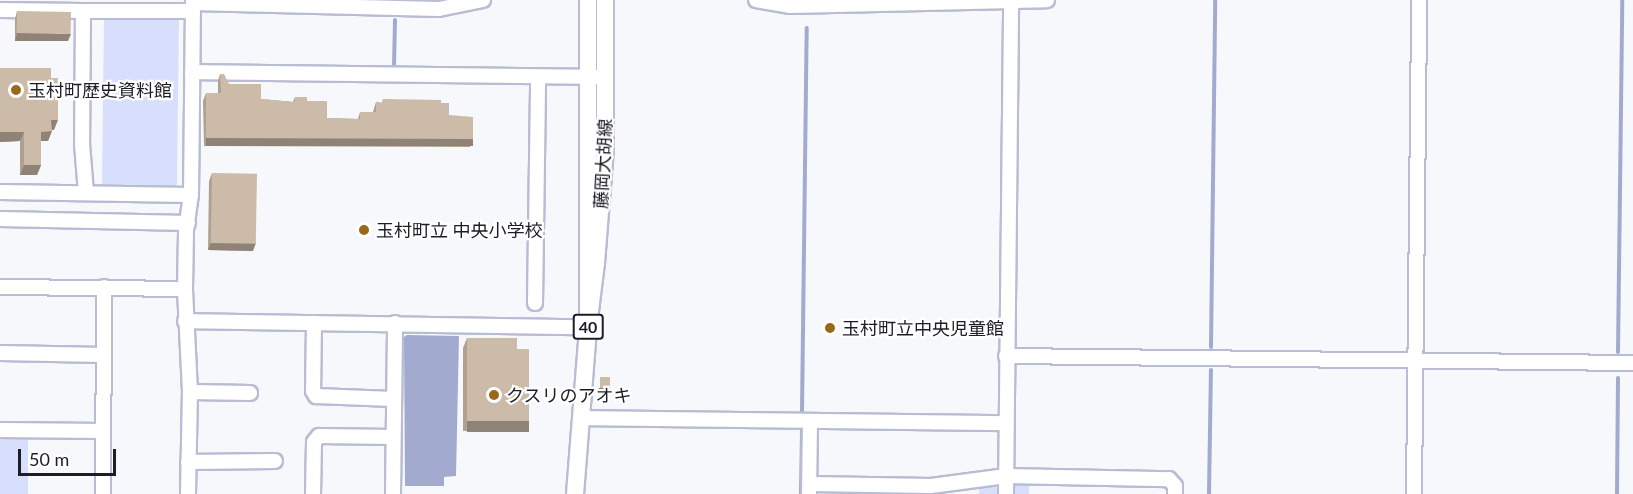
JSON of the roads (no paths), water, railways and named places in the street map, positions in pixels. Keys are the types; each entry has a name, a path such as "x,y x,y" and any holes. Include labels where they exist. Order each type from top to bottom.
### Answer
{"main road":[{"name":"藤岡大胡線","path":"575,494 588,327 602,204 598,77 588,0"},
{"path":"598,77 599,0"},
{"name":"藤岡大胡線","path":"588,327 588,230 605,0"}],"street":[{"path":"0,9 83,11 193,5 439,9 483,0"},
{"path":"756,0 790,6 1047,0"},
{"path":"1414,494 1419,0"},
{"path":"1006,494 1004,423 1011,1"},
{"path":"188,494 190,392 185,289 191,195 193,5"},
{"path":"83,11 82,144 86,193"},
{"path":"192,72 598,77"},
{"path":"535,303 538,77"},
{"path":"0,192 191,195"},
{"path":"0,219 188,223"},
{"path":"0,287 185,289"},
{"path":"103,494 104,287"},
{"path":"185,321 588,327"},
{"path":"314,323 313,391 316,396 393,399"},
{"path":"393,494 395,323"},
{"path":"0,353 104,355"},
{"path":"1006,356 1633,363"},
{"path":"190,392 250,393"},
{"path":"582,418 1004,423"},
{"path":"810,421 809,489 931,486 1006,476 1168,479 1175,486 1175,494"},
{"path":"0,430 103,431"},
{"path":"313,494 314,442 320,436 393,437"},
{"path":"188,462 275,461"}],"waterway":[{"path":"1211,347 1215,0"},
{"path":"1618,352 1622,0"},
{"path":"394,67 395,20"},
{"path":"802,412 807,28"},
{"path":"1209,494 1211,370"},
{"path":"1617,494 1618,378"},
{"path":"801,494 802,429"}],"place":[{"name":"玉村町歴史資料館","path":"16,90"},
{"name":"玉村町立 中央小学校","path":"364,230"},
{"name":"玉村町立中央児童館","path":"830,328"},
{"name":"クスリのアオキ","path":"494,395"}]}
